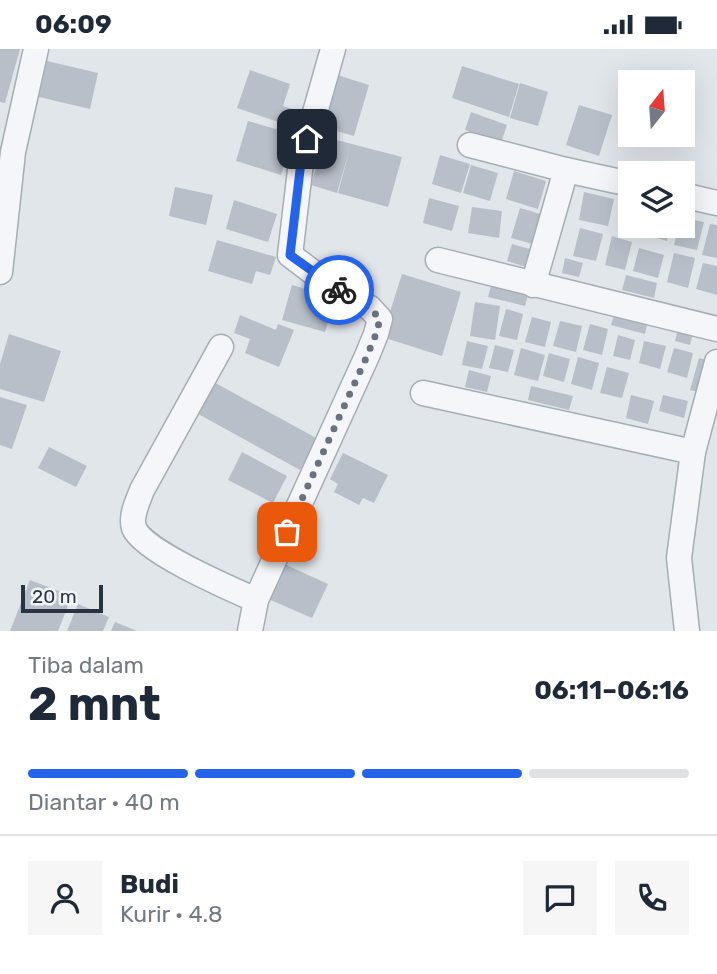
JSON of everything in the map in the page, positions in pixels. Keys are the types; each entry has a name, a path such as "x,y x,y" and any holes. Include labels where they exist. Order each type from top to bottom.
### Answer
{"street":[{"path":"0,272 13,152 36,49"},
{"path":"250,631 256,600 367,356 380,319 370,308 331,286 290,255 301,162 333,49"},
{"path":"470,145 618,181"},
{"path":"533,285 566,170"},
{"path":"695,198 717,203"},
{"path":"438,260 717,329"},
{"path":"221,347 142,491 134,512 133,526 142,540 204,577 256,600"},
{"path":"687,631 679,558 693,453 717,362"},
{"path":"423,393 693,453"}],"building":[{"path":"0,49 20,49 5,103 0,102"},
{"path":"47,61 98,73 90,109 39,97"},
{"path":"462,66 519,84 509,117 452,98"},
{"path":"250,70 290,84 283,106 301,112 296,128 237,108"},
{"path":"331,73 369,85 354,136 316,125"},
{"path":"520,83 548,92 538,126 510,118"},
{"path":"579,105 612,115 599,156 566,145"},
{"path":"471,112 507,125 501,143 465,130"},
{"path":"248,121 293,134 281,175 236,161"},
{"path":"325,137 402,157 388,207 338,193 350,148 337,193 311,185"},
{"path":"440,155 470,164 461,193 432,184"},
{"path":"471,165 498,173 490,201 463,193"},
{"path":"514,171 546,181 538,209 506,199"},
{"path":"175,187 213,195 206,225 169,216"},
{"path":"584,192 614,199 608,226 579,220"},
{"path":"429,198 459,206 452,231 423,223"},
{"path":"234,200 277,214 268,242 226,229"},
{"path":"472,207 502,211 499,238 468,233"},
{"path":"520,208 544,215 536,245 511,238"},
{"path":"695,220 704,222 697,250 674,245 676,238 695,238"},
{"path":"710,224 717,225 717,258 702,255"},
{"path":"580,228 603,234 596,261 573,256"},
{"path":"612,236 632,242 625,270 605,265"},
{"path":"217,240 276,257 270,275 256,271 252,284 208,271"},
{"path":"512,244 540,252 535,270 507,261"},
{"path":"639,248 664,255 658,278 633,271"},
{"path":"674,253 695,258 688,288 667,282"},
{"path":"565,258 583,263 579,277 562,273"},
{"path":"703,263 717,266 717,295 696,289"},
{"path":"402,274 461,292 442,356 382,337"},
{"path":"626,275 657,283 654,298 622,290"},
{"path":"492,282 529,291 525,306 488,297"},
{"path":"292,285 336,298 325,332 282,320"},
{"path":"475,302 500,306 495,340 470,336"},
{"path":"506,309 523,314 517,340 499,336"},
{"path":"615,312 648,321 645,334 611,325"},
{"path":"240,315 276,330 278,324 294,330 279,367 245,353 250,339 234,333"},
{"path":"532,317 551,322 545,347 525,342"},
{"path":"560,321 582,326 576,352 553,346"},
{"path":"590,324 608,329 602,355 583,350"},
{"path":"678,329 693,333 690,345 675,341"},
{"path":"9,334 61,351 44,402 0,389 0,364"},
{"path":"618,335 635,340 630,360 613,356"},
{"path":"467,341 488,346 482,369 462,365"},
{"path":"644,341 666,346 660,369 639,363"},
{"path":"495,345 514,350 508,372 489,368"},
{"path":"521,348 545,355 538,381 514,375"},
{"path":"674,348 693,353 687,378 667,372"},
{"path":"549,353 570,359 564,382 543,376"},
{"path":"578,357 599,363 592,390 571,384"},
{"path":"699,358 708,360 699,392 690,390"},
{"path":"607,367 629,373 622,398 600,393"},
{"path":"469,370 491,376 487,392 465,387"},
{"path":"208,379 318,439 300,470 191,410"},
{"path":"531,386 573,396 569,410 528,400"},
{"path":"631,395 654,401 648,424 626,418"},
{"path":"663,395 688,401 684,418 659,411"},
{"path":"0,397 27,405 12,449 0,445"},
{"path":"49,447 87,466 76,487 38,468"},
{"path":"242,452 287,476 273,503 228,480"},
{"path":"343,453 388,475 374,503 363,498 359,505 334,492 338,484 330,479"},
{"path":"282,563 328,584 312,618 266,598"},
{"path":"30,580 72,596 58,631 10,631"},
{"path":"78,604 109,617 103,631 67,631"},
{"path":"115,622 137,631 111,631"}],"way so far":[{"path":"287,532 367,356 380,319 370,308 339,290"}],"route":[{"path":"307,139 301,162 290,255 339,290"}]}
